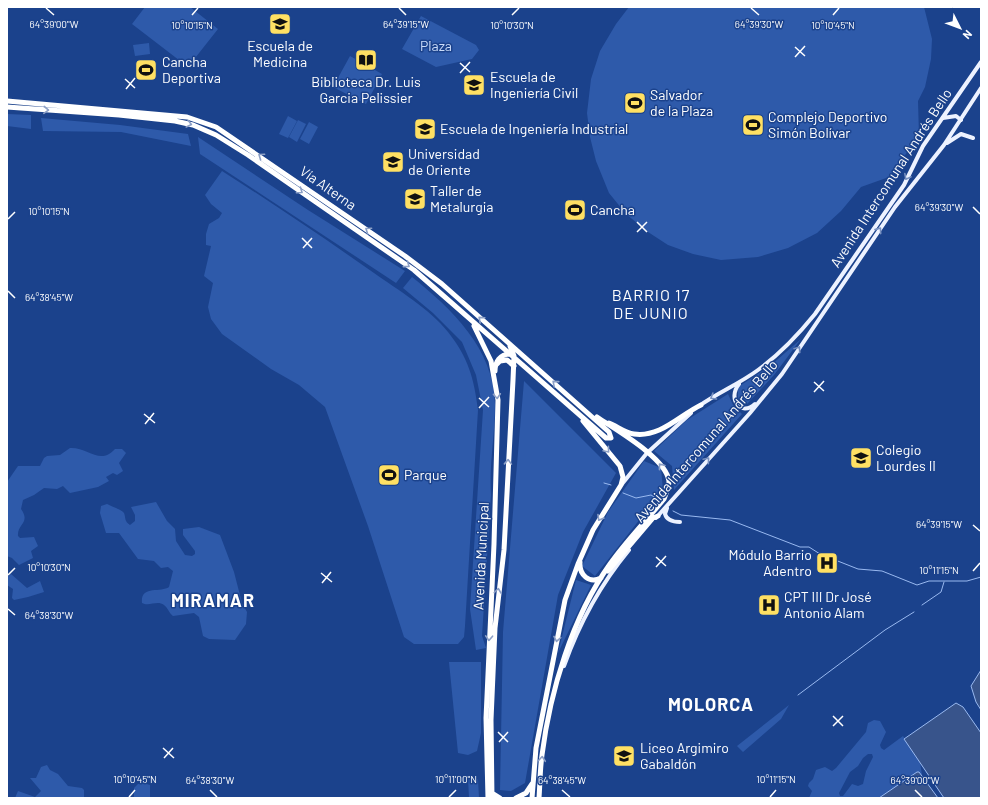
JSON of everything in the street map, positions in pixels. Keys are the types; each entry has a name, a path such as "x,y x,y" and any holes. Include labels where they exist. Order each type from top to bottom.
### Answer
{"highway":[{"name":"Vía Alterna","path":"7,101 187,117 216,127 405,256 442,284 585,409"},
{"name":"Vía Alterna","path":"7,107 167,120 193,125 206,130 248,155 432,284 530,373 573,409"},
{"name":"Avenida Municipal","path":"471,320 491,361 496,381 498,416 486,718 488,798"},
{"path":"510,345 512,356"},
{"path":"496,381 496,365 500,358 512,356 529,361"},
{"name":"Avenida Municipal","path":"492,796 491,720 494,636 504,543 514,366 512,356"},
{"path":"496,365 500,361 507,360 514,366"},
{"path":"513,380 517,371 520,369 530,373"},
{"path":"602,420 633,434 649,434 663,429 701,405"},
{"path":"573,409 606,438 610,438 612,436 609,432 585,409"},
{"path":"573,409 620,466 623,477 621,485"},
{"path":"556,689 564,655 573,632 601,578 633,534 664,499 668,490 669,481 664,468 647,453 585,409"},
{"name":"Avenida Intercomunal Andrés Bello","path":"532,798 543,709 564,606 571,581 593,530 621,485"},
{"path":"582,554 579,569 582,574 588,580 601,578 653,518 658,516"},
{"name":"Avenida Intercomunal Andrés Bello","path":"539,798 542,756 556,689"},
{"path":"516,798 526,793 533,784"},
{"path":"492,796 500,798"}],"main road":[{"name":"Avenida Intercomunal Andrés Bello","path":"621,485 647,453 701,405 743,379 781,352 799,334 815,314 904,185 923,146 981,62"},
{"name":"Avenida Intercomunal Andrés Bello","path":"556,689 577,631 616,566 782,374 895,207 942,147 981,88"},
{"path":"942,118 956,116 961,120"},
{"path":"942,147 961,134 973,138"},
{"path":"743,379 734,389 733,397 736,404 741,408 752,407 763,397"},
{"path":"670,502 666,509 665,516 673,522 680,522"}],"green space":[{"path":"145,7 190,7 218,29 188,67 132,24"},
{"name":"Complejo Deportivo Simón Bolívar","path":"629,7 924,7 932,39 931,59 925,87 918,101 919,136 889,177 861,187 841,211 817,233 788,248 758,257 721,260 693,254 668,245 648,232 626,214 609,193 596,161 590,137 587,113 591,79 600,51 616,24"},
{"name":"Plaza","path":"421,16 476,45 479,50 472,59 436,67 402,49"},
{"path":"149,43 150,54 135,56 133,45"},
{"path":"350,56 382,74 366,104 333,87"},
{"name":"Cancha Deportiva","path":"154,62 156,74 138,77 136,65"},
{"path":"7,114 31,115 31,129 7,126"},
{"path":"288,116 297,121 288,138 279,134"},
{"path":"41,118 120,125 188,134 191,146 121,132 43,131"},
{"path":"298,120 306,124 297,142 289,137"},
{"path":"309,122 318,127 309,144 300,139"},
{"path":"198,137 308,210 405,271 396,283 200,154"},
{"path":"222,171 318,234 403,293 432,315 448,332 461,350 472,378 478,410 465,626 464,637 458,644 414,644 404,637 368,526 325,407 299,385 271,369 222,334 211,319 208,307 213,283 204,276 211,246 206,245 206,234 209,224 219,218 222,213 211,204 205,195"},
{"path":"412,277 442,303 468,332 479,348 487,365 493,384 495,416 482,636 486,648 476,650 470,609 483,410 476,375 462,342 433,313 403,288"},
{"path":"801,339 774,375 747,404 738,401 738,387 770,366"},
{"path":"524,381 616,473 583,532 558,595 525,783 511,791 500,790 503,632"},
{"path":"728,394 733,405 742,414 674,490 672,466 654,451 687,420"},
{"path":"70,448 76,448 99,456 109,454 115,449 122,449 126,453 119,463 123,471 117,475 113,473 106,477 109,481 98,487 70,493 63,486 57,489 44,488 23,500 21,509 25,517 19,529 18,536 20,538 34,537 38,546 31,551 33,558 19,565 12,558 7,556 7,482 18,466 40,466 44,458 47,456 60,455"},
{"path":"644,461 661,468 663,490 595,576 582,566 608,512"},
{"path":"156,502 167,521 175,529 176,541 185,555 192,556 195,554 195,551 183,535 183,529 199,527 220,535 234,572 242,603 247,612 246,624 235,640 209,639 203,636 199,617 194,613 173,616 165,606 161,604 142,603 142,597 144,594 152,590 165,589 169,587 173,571 168,567 161,568 154,561 138,559 119,533 106,533 100,513 101,506 107,504 123,512 126,521 130,525 135,521 135,515 131,507"},
{"path":"11,574 27,588 40,581 44,592 14,600 12,598 13,589 7,585 7,577"},
{"path":"576,580 591,585 558,653"},
{"path":"449,662 481,662 481,733 477,751 468,755 458,753"},
{"path":"789,705 781,719 743,752 737,746"},
{"path":"874,720 880,721 886,732 880,745 884,750 903,736 920,762 922,775 886,798 809,798 812,791 808,786 813,779 816,770 825,767 832,771 836,768 866,732 868,723","holes":["868,754 872,754 873,757 866,771 863,784 858,786 852,784 843,796 840,796 839,793 850,772 858,766 863,758"]},
{"path":"47,765 50,770 58,774 68,786 82,788 84,790 84,798 15,798 18,791 35,797 41,791 30,778 36,778 41,767"},
{"path":"468,778 478,779 479,798 469,798"},
{"path":"143,783 150,785 150,798 134,798 134,788 138,784"}],"shaded area":[{"path":"981,670 981,710 976,702 971,686"},
{"path":"956,703 963,707 981,733 981,798 944,798 904,739"},
{"path":"917,772 919,772 938,798 879,798"}],"waterway":[{"path":"604,483 611,485"},
{"path":"623,493 636,498 651,495 656,498"},
{"path":"673,511 681,515 730,520 800,547 809,547 820,554 858,569 882,571 917,585 929,581 967,581 981,577"},
{"path":"922,605 941,592 944,582"},
{"path":"798,695 885,630 914,612"}],"place":[{"name":"Escuela de Medicina","path":"280,24"},
{"name":"Biblioteca Dr. Luis Garcia Pelissier","path":"366,60"},
{"name":"Cancha Deportiva","path":"146,70"},
{"name":"Escuela de Ingeniería Civil","path":"474,85"},
{"name":"Salvador de la Plaza","path":"635,103"},
{"name":"Complejo Deportivo Simón Bolívar","path":"753,125"},
{"name":"Escuela de Ingeniería Industrial","path":"425,129"},
{"name":"Universidad de Oriente","path":"393,162"},
{"name":"Taller de Metalurgia","path":"415,199"},
{"name":"Cancha","path":"575,210"},
{"name":"Colegio Lourdes II","path":"861,458"},
{"name":"Parque","path":"389,475"},
{"name":"Módulo Barrio Adentro","path":"827,563"},
{"name":"CPT III Dr José Antonio Alam","path":"769,605"},
{"name":"Liceo Argimiro Gabaldón","path":"624,756"}],"district":[{"name":"BARRIO 17 DE JUNIO","path":"651,304"},
{"name":"MIRAMAR","path":"213,601"},
{"name":"MOLORCA","path":"711,705"}]}
